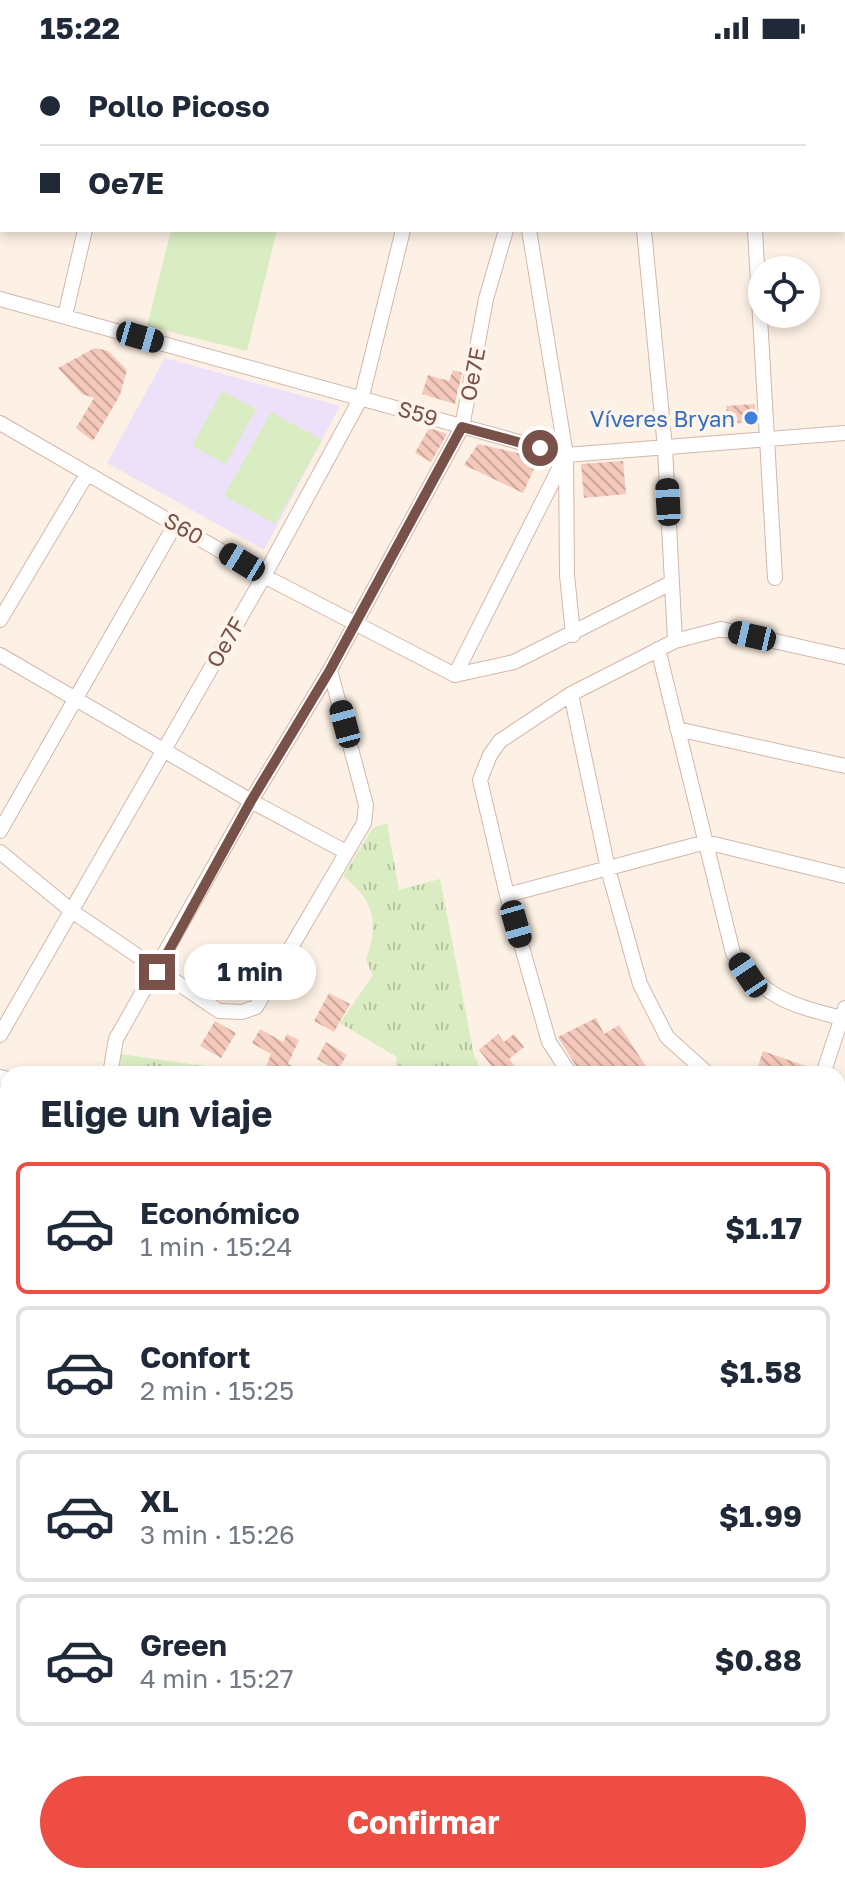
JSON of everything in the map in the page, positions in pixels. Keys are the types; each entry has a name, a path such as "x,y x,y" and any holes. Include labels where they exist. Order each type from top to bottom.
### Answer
{"street":[{"path":"65,316 85,232"},
{"name":"Oe7F","path":"0,1035 264,576 362,396 403,232"},
{"name":"Oe7E","path":"110,1066 111,1053 251,801 330,670 462,427 486,299 505,232"},
{"path":"529,232 566,455 567,575 573,635"},
{"path":"644,232 665,448 675,641"},
{"path":"755,232 775,578"},
{"name":"S59","path":"0,299 362,396 566,455 845,433"},
{"name":"S60","path":"0,423 264,576 455,675"},
{"path":"455,675 566,455"},
{"path":"0,620 87,474"},
{"path":"0,831 176,523"},
{"path":"455,675 514,662 573,635 671,583"},
{"path":"565,1066 549,1042 507,895 480,780 500,741 571,694 658,649 675,641 721,629 845,657"},
{"path":"658,649 733,953 748,975 770,996 844,1015 826,1066"},
{"path":"0,655 251,801 346,852"},
{"path":"0,852 73,912 157,972 219,1011 242,1012 256,1007 265,998 364,823 366,805 330,670"},
{"path":"571,694 608,869 640,984 667,1037 699,1066"},
{"path":"677,729 845,766"},
{"path":"507,895 706,842 845,876"}],"shaded area":[{"path":"165,358 340,406 264,550 107,463"}],"green space":[{"path":"170,232 277,232 247,351 147,326"},
{"path":"222,391 256,409 226,464 192,446"},
{"path":"271,412 322,440 275,524 224,496"},
{"path":"387,823 399,890 440,879 474,1055 479,1066 395,1066 397,1057 340,1023 373,975 366,960 372,934 371,913 362,894 343,876 373,828"},
{"path":"120,1054 204,1066 119,1066"}],"building":[{"path":"95,348 108,351 127,370 120,395 93,441 76,428 94,398 82,394 58,368"},
{"path":"453,370 462,373 455,404 422,394 428,375 449,381"},
{"path":"755,404 756,422 728,424 726,406"},
{"path":"429,428 447,434 431,462 415,453"},
{"path":"478,444 539,458 523,493 464,465"},
{"path":"623,461 626,494 584,498 581,464"},
{"path":"329,993 350,1004 334,1032 314,1021"},
{"path":"596,1018 604,1034 619,1025 646,1066 576,1066 558,1037"},
{"path":"215,1021 236,1033 221,1058 200,1046"},
{"path":"260,1029 283,1042 287,1034 299,1040 288,1064 293,1066 266,1066 271,1054 252,1043"},
{"path":"498,1034 504,1042 514,1034 524,1047 509,1059 515,1066 492,1066 479,1050"},
{"path":"326,1042 347,1055 340,1066 329,1066 317,1059"},
{"path":"763,1051 806,1066 758,1066"}],"place":[{"name":"Víveres Bryan","path":"751,418"}],"route":[{"path":"157,972 251,801 330,670 462,427 540,448"}]}
